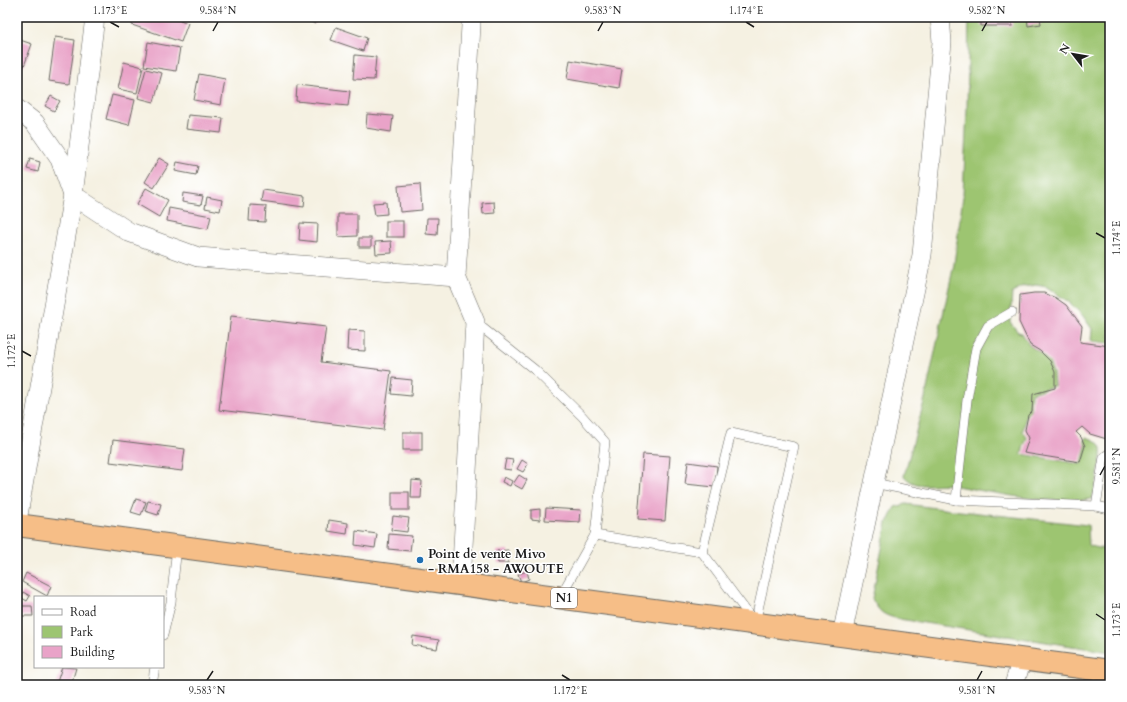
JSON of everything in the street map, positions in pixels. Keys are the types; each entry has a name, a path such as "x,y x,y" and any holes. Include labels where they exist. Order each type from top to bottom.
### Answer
{"highway":[{"name":"N1","path":"17,526 1110,671"}],"street":[{"path":"17,521 72,195 95,17"},
{"path":"461,584 475,322 456,277 471,34 470,17"},
{"path":"842,635 922,254 942,42 940,17"},
{"path":"17,109 35,123 60,159 72,195 129,232 198,257 456,277"},
{"path":"1014,685 1022,659"}],"lane":[{"path":"956,500 967,400 976,348 988,326 1012,312"},
{"path":"475,322 535,370 582,416 605,442 595,535 560,597"},
{"path":"702,552 731,433 794,447 755,623"},
{"path":"1096,506 1104,457 1110,453"},
{"path":"874,483 956,500 1096,506 1110,509"},
{"path":"595,535 702,552 755,623"},
{"path":"164,631 171,602 177,547"},
{"path":"152,685 155,668"}],"green space":[{"path":"969,17 1110,17 1110,343 1091,341 1092,329 1083,316 1070,303 1047,287 1036,285 1024,287 1012,293 1010,322 1018,332 1022,333 1029,345 1049,362 1053,373 1054,386 1031,393 1030,411 1026,415 1023,431 1027,438 1021,454 1080,464 1082,463 1086,446 1086,437 1095,441 1101,448 1101,458 1092,499 1039,499 1003,495 945,484 920,485 909,481 904,476 925,398 954,264 963,196"},
{"path":"906,504 1088,525 1089,546 1110,550 1110,652 899,619 882,613 872,599 887,523 895,507"}],"building":[{"path":"134,17 172,17 188,23 181,42 132,25"},
{"path":"303,17 319,17 315,24"},
{"path":"981,17 1012,17 1012,26 981,26"},
{"path":"1027,17 1040,17 1041,24 1028,26"},
{"path":"336,27 367,38 363,51 331,40"},
{"path":"55,37 75,40 69,84 49,81"},
{"path":"17,39 32,44 24,66 17,63"},
{"path":"148,42 180,48 176,71 144,66"},
{"path":"355,55 376,57 374,80 353,79"},
{"path":"570,60 622,69 619,88 567,79"},
{"path":"124,62 143,67 137,93 118,89"},
{"path":"146,69 162,73 154,102 138,98"},
{"path":"199,74 225,79 221,105 194,100"},
{"path":"297,85 350,91 348,106 296,101"},
{"path":"112,95 135,100 129,125 106,119"},
{"path":"51,96 60,101 54,111 45,106"},
{"path":"367,114 393,116 391,132 366,128"},
{"path":"188,115 223,118 221,133 186,129"},
{"path":"159,158 169,164 154,188 145,182"},
{"path":"30,159 40,162 38,172 27,169"},
{"path":"177,162 198,166 196,175 175,171"},
{"path":"420,184 422,210 400,212 398,186"},
{"path":"146,188 168,200 159,217 137,204"},
{"path":"263,190 305,196 304,207 261,201"},
{"path":"183,193 203,196 201,205 182,202"},
{"path":"207,197 222,200 220,211 205,208"},
{"path":"386,202 387,214 375,215 373,203"},
{"path":"494,202 495,213 483,214 482,203"},
{"path":"250,205 266,206 265,222 249,221"},
{"path":"169,208 211,216 208,229 167,221"},
{"path":"338,214 357,214 357,236 338,237"},
{"path":"427,218 438,218 437,235 426,234"},
{"path":"386,221 403,221 403,237 386,237"},
{"path":"300,223 318,224 317,242 299,240"},
{"path":"359,238 371,238 371,247 359,247"},
{"path":"391,241 392,253 376,254 375,242"},
{"path":"1044,293 1056,298 1066,305 1082,326 1080,342 1110,346 1110,440 1090,434 1082,427 1076,432 1081,437 1085,446 1080,462 1024,453 1029,438 1025,430 1028,415 1032,411 1033,394 1055,388 1055,372 1050,361 1040,351 1030,345 1019,322 1020,295"},
{"path":"231,316 326,327 321,362 391,371 383,430 219,410"},
{"path":"348,330 365,331 365,351 347,350"},
{"path":"393,378 412,380 411,396 391,394"},
{"path":"403,432 422,432 422,450 403,450"},
{"path":"113,440 185,449 182,471 110,462"},
{"path":"643,454 670,456 665,521 638,519"},
{"path":"506,459 513,460 511,470 504,469"},
{"path":"522,460 528,464 523,472 517,469"},
{"path":"688,462 717,466 715,487 685,484"},
{"path":"519,475 527,480 522,489 513,484"},
{"path":"504,477 512,481 510,486 502,482"},
{"path":"412,480 422,481 421,498 411,498"},
{"path":"392,492 409,492 409,510 392,510"},
{"path":"136,499 146,502 141,515 131,512"},
{"path":"148,501 161,504 158,515 145,511"},
{"path":"546,508 581,510 580,522 545,520"},
{"path":"540,509 540,520 531,519 531,510"},
{"path":"393,516 409,518 407,532 391,530"},
{"path":"329,520 348,523 347,534 328,531"},
{"path":"356,531 377,534 375,548 355,545"},
{"path":"389,534 412,536 410,551 388,549"},
{"path":"508,550 508,563 498,563 497,551"},
{"path":"527,571 529,579 521,582 518,574"},
{"path":"26,573 51,586 47,596 22,582"},
{"path":"23,592 30,596 27,601 20,597"},
{"path":"17,606 32,606 33,616 17,616"},
{"path":"413,636 439,640 437,649 412,645"},
{"path":"62,668 76,668 71,685 56,685"}],"place":[{"name":"Point de vente Mivo - RMA158 - AWOUTE","path":"420,560"}]}
